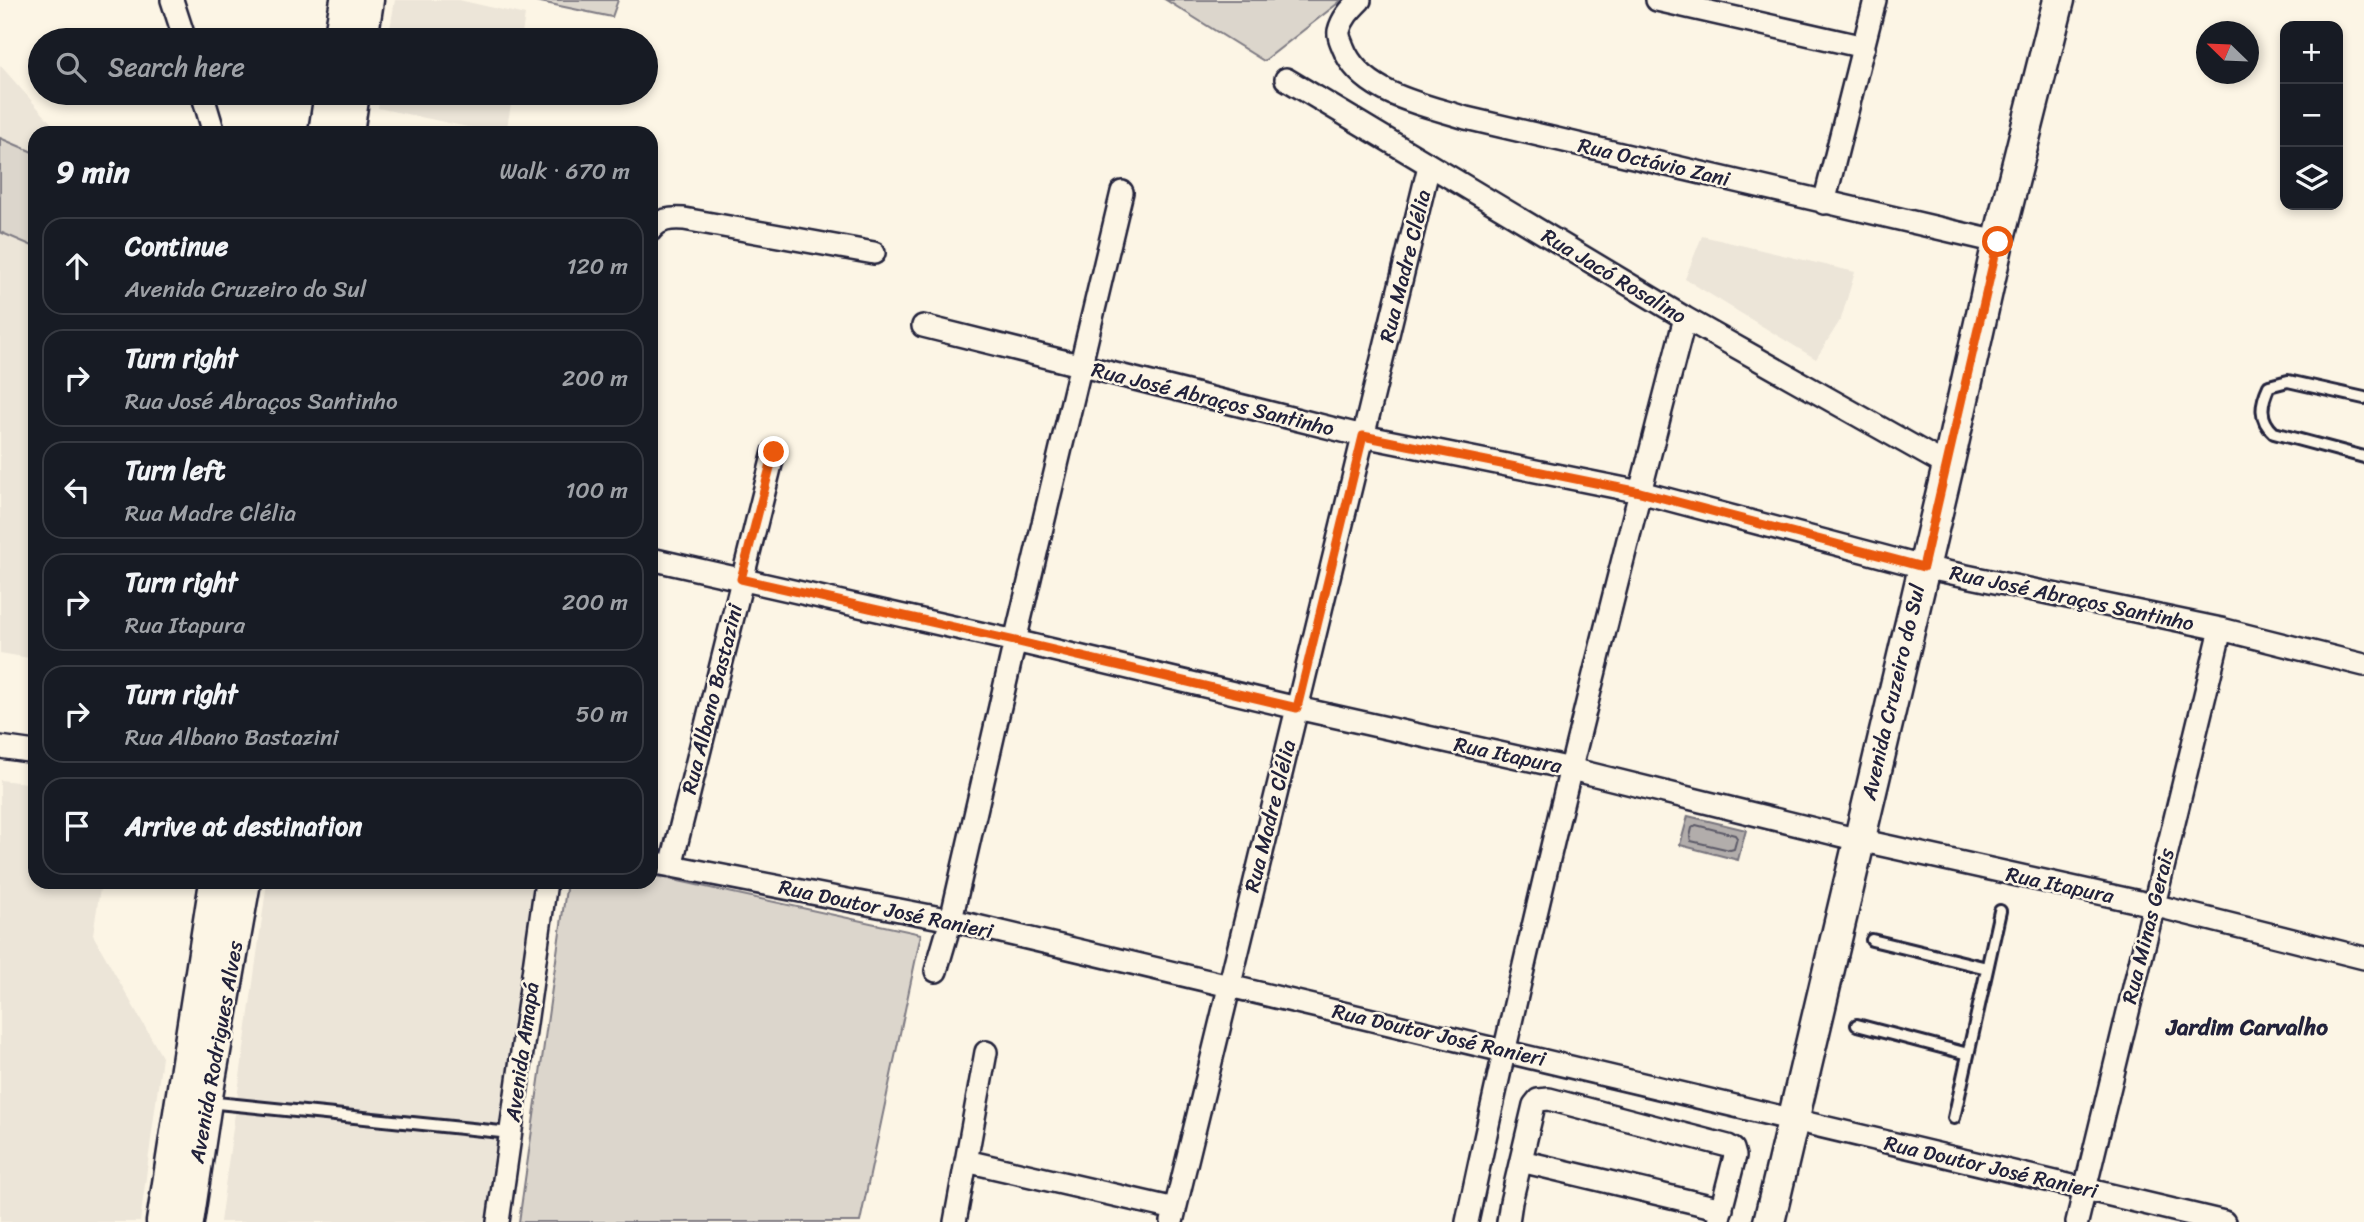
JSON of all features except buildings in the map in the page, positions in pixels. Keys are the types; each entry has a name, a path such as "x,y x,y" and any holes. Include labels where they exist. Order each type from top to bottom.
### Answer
{"street":[{"path":"172,0 181,28"},
{"path":"341,28 346,0"},
{"path":"364,28 368,0"},
{"name":"Rua Octávio Zani","path":"1360,0 1348,12 1338,34 1345,53 1356,69 1370,81 1410,100 1466,118 1998,242"},
{"path":"1657,0 1864,47"},
{"path":"1824,203 1875,0"},
{"name":"Avenida Cruzeiro do Sul","path":"1769,1222 1948,466 1998,242 2059,0"},
{"name":"Rua Jacó Rosalino","path":"1286,79 1685,318 1948,466"},
{"path":"205,105 212,126"},
{"path":"325,126 328,105"},
{"path":"349,126 352,105"},
{"name":"Rua Madre Clélia","path":"1173,1216 1430,166"},
{"path":"936,971 951,920 1122,192"},
{"path":"658,223 668,218 684,219 874,253"},
{"path":"1467,1222 1503,1050 1685,318"},
{"name":"Rua José Abraços Santinho","path":"923,326 1363,436 1640,492 1923,567 2221,629 2364,665"},
{"name":"Rua Albano Bastazini","path":"661,864 774,452"},
{"name":"Rua Itapura","path":"658,561 1571,769 1858,840 2153,905 2364,958"},
{"name":"Rua Minas Gerais","path":"2077,1222 2221,629"},
{"path":"0,747 28,751"},
{"name":"Rua Doutor José Ranieri","path":"661,864 951,920 2224,1222"},
{"name":"Avenida Rodrigues Alves","path":"188,1222 194,1100 214,889"},
{"name":"Avenida Rodrigues Alves","path":"162,1222 194,1100 243,889"},
{"name":"Avenida Amapá","path":"498,1222 546,889"},
{"path":"955,1222 986,1052"},
{"path":"1474,1191 1510,1212 1521,1161 1534,1105 1538,1100 1549,1099 1728,1146 1735,1156 1720,1215 1521,1161"},
{"path":"966,1161 1173,1216"}],"lane":[{"path":"2364,398 2288,381 2269,386 2262,404 2267,427 2274,433 2364,457"},
{"path":"1954,1118 2000,911"},
{"path":"1872,940 1987,968"},
{"path":"1857,1025 1968,1055"},
{"path":"194,1100 511,1133"}],"shaded area":[{"path":"395,0 459,0 525,15 523,28 390,28"},
{"path":"531,0 618,0 612,17"},
{"path":"1166,0 1342,0 1264,61"},
{"path":"0,65 28,97 28,105 35,105 54,126 28,126 28,658 0,653"},
{"path":"379,105 511,105 507,126 463,126 378,108"},
{"path":"0,138 28,150 28,244 0,232"},
{"path":"1702,236 1855,272 1841,319 1816,359 1685,279"},
{"path":"0,780 28,783 28,889 100,889 93,935 162,1057 140,1222 0,1222"},
{"path":"658,877 921,934 860,1222 519,1222 566,889 658,889"},
{"path":"266,889 555,889 490,1222 220,1222"}],"water":[{"path":"1688,816 1746,830 1738,860 1680,845"}],"district":[{"name":"Jardim Carvalho","path":"2247,1027"}],"route":[{"path":"774,452 741,579 1297,708 1363,436 1640,492 1923,567 1998,242"}]}
